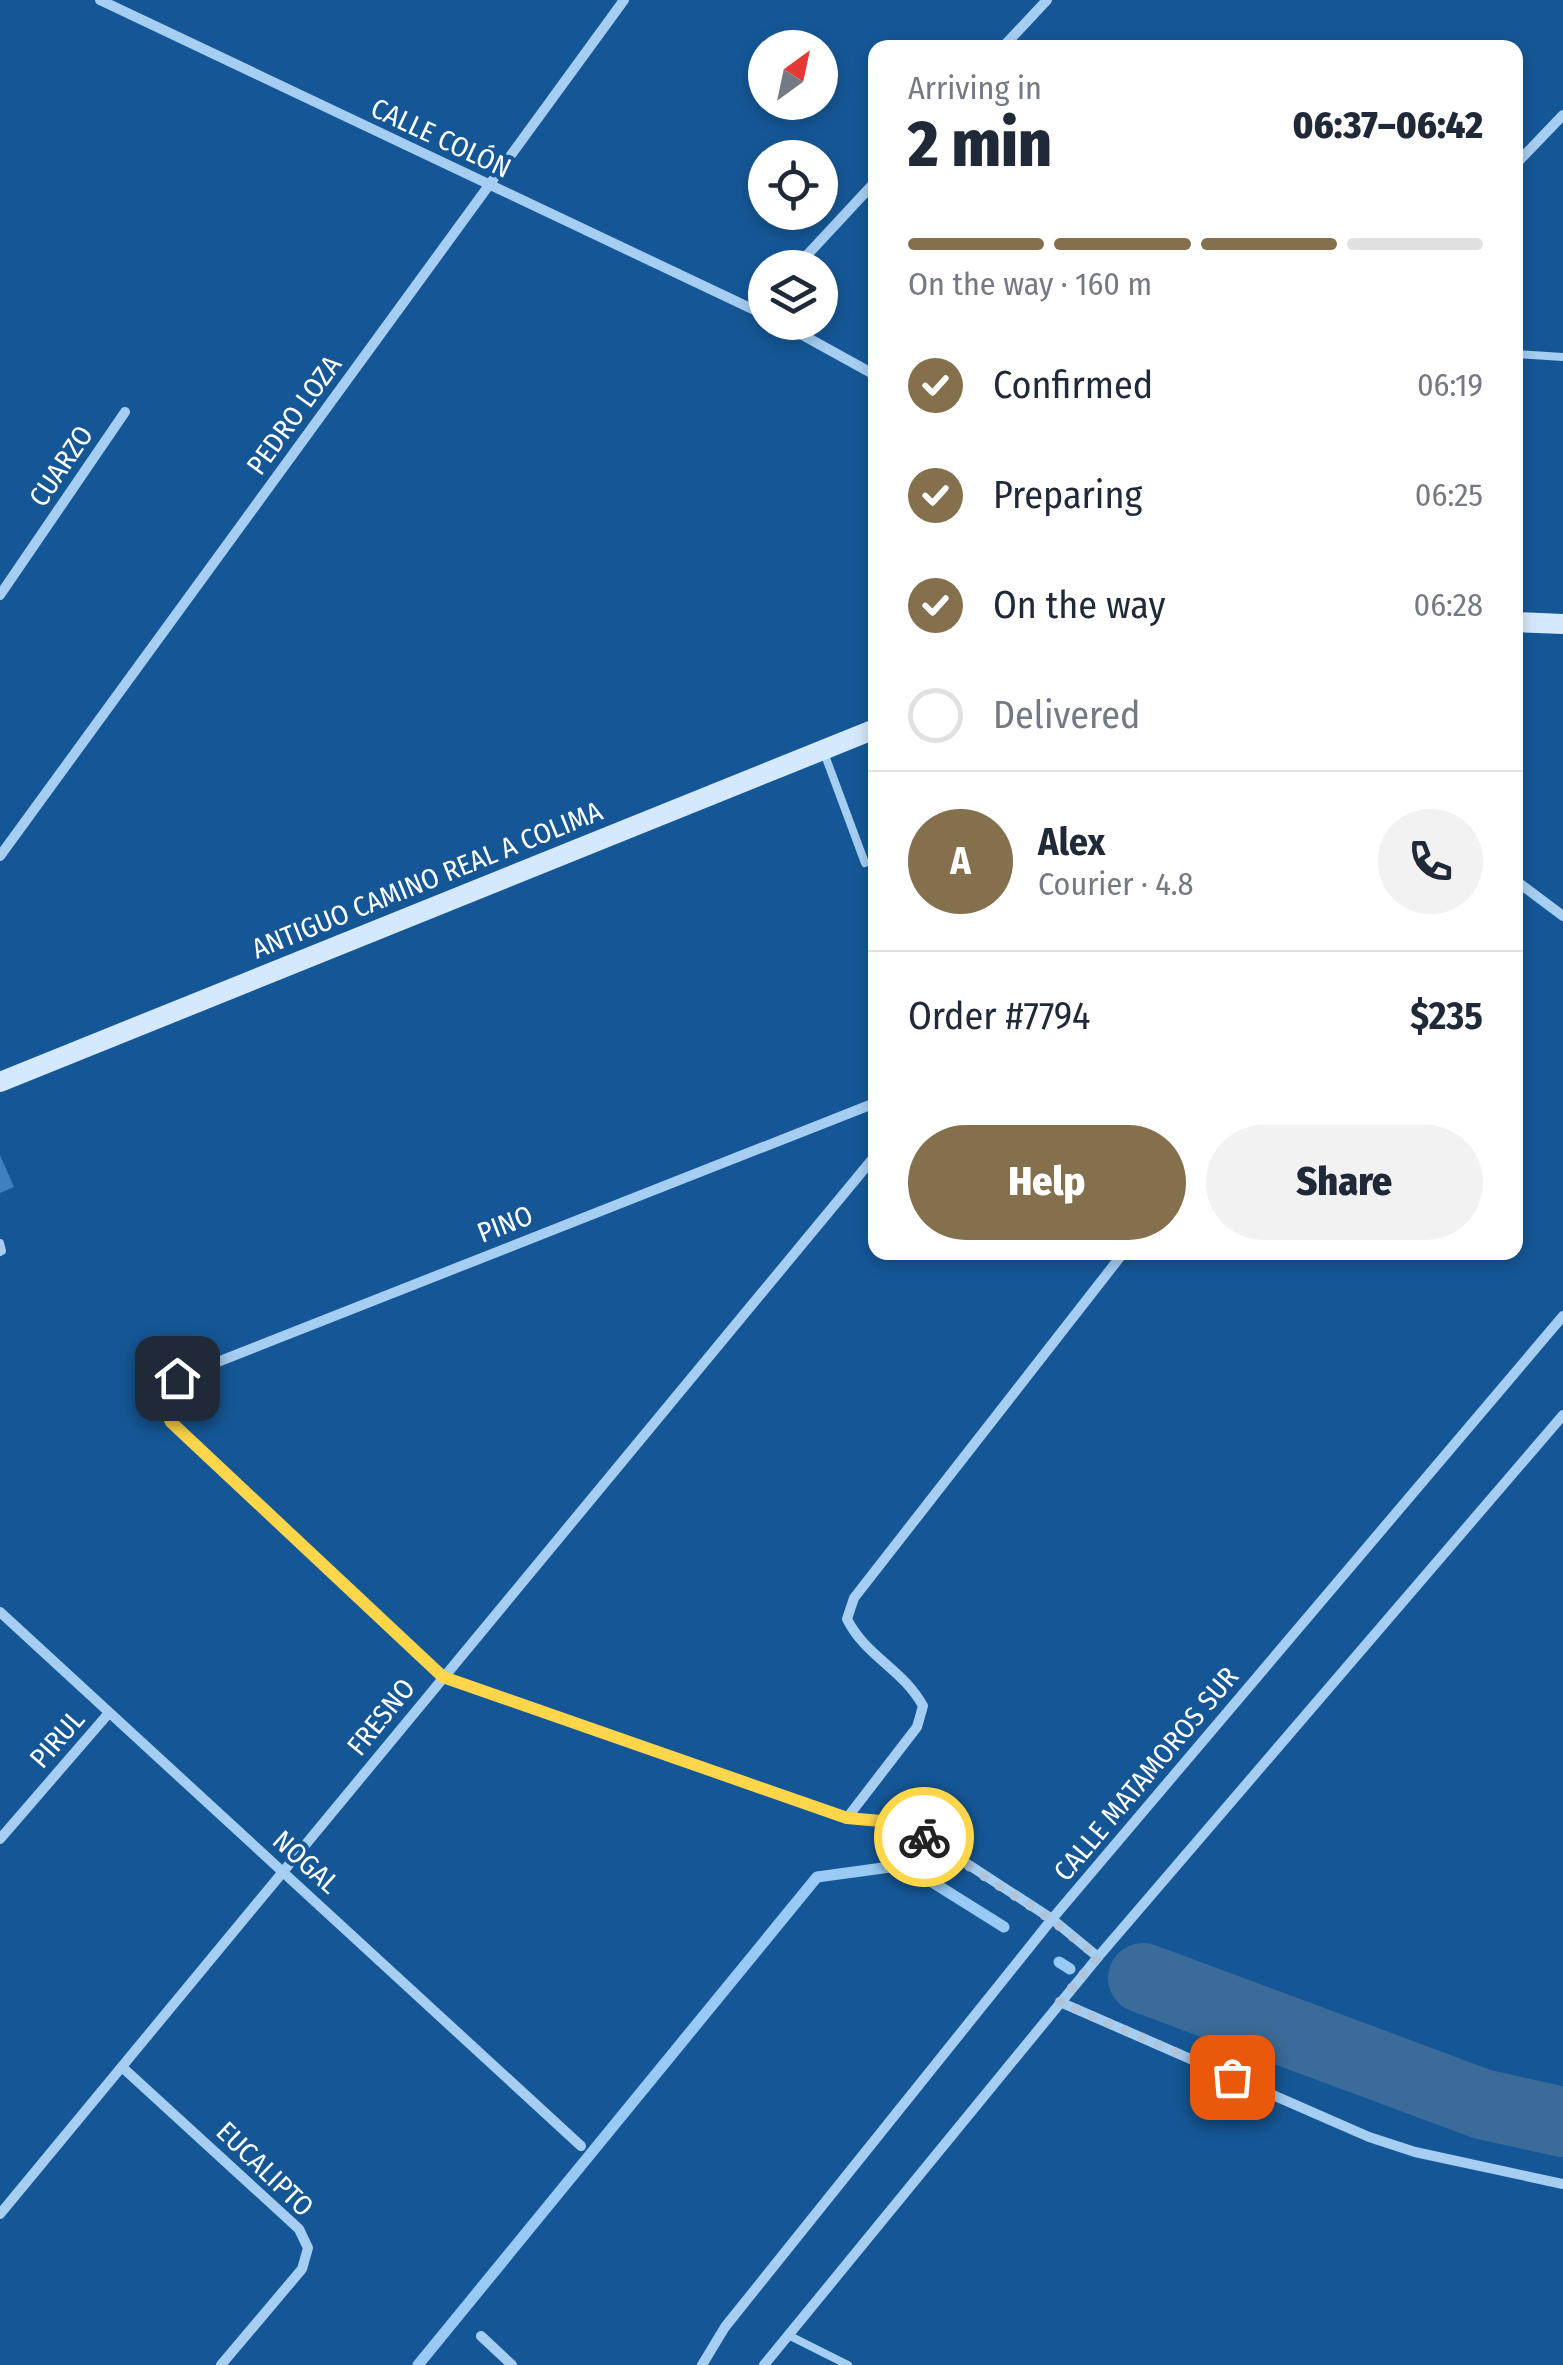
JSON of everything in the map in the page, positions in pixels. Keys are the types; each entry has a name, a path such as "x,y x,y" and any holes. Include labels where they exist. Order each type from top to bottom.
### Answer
{"main road":[{"path":"1523,622 1563,624"},
{"name":"ANTIGUO CAMINO REAL A COLIMA","path":"0,1082 868,732"}],"street":[{"name":"CALLE COLÓN","path":"100,0 748,306"},
{"name":"PEDRO LOZA","path":"0,856 624,0"},
{"path":"1010,40 1047,0"},
{"path":"1523,156 1563,115"},
{"path":"812,250 868,190"},
{"path":"812,340 868,371"},
{"name":"CUARZO","path":"0,595 125,412"},
{"path":"1523,886 1563,916"},
{"name":"PINO","path":"443,1677 171,1422 160,1398 177,1378 868,1106"},
{"name":"FRESNO","path":"0,2214 868,1164"},
{"path":"847,1818 917,1727 923,1706 913,1688 857,1638 847,1619 854,1598 1118,1260"},
{"name":"CALLE MATAMOROS SUR","path":"702,2365 725,2327 1052,1920 1563,1316"},
{"path":"764,2365 1060,2002 1563,1416"},
{"name":"NOGAL","path":"0,1612 581,2146"},
{"path":"443,1677 847,1818 892,1822 929,1839 1052,1920 1098,1957"},
{"name":"PIRUL","path":"0,1839 108,1714"},
{"path":"1060,2002 1369,2137 1415,2152 1563,2184"},
{"name":"EUCALIPTO","path":"122,2067 299,2229 308,2248 302,2269 222,2365"},
{"path":"480,2336 512,2365"}],"lane":[{"path":"1523,354 1563,357"},
{"path":"823,749 865,863"},
{"path":"0,1243 0,1252"},
{"path":"788,2336 848,2365"}],"building":[{"path":"0,1155 14,1187 0,1193"}],"waterway":[{"path":"418,2365 817,1877 905,1865 1004,1927"},
{"path":"1059,1962 1070,1969"},
{"path":"1121,1976 1143,1978"},
{"path":"1143,1978 1482,2104 1563,2122"}],"way so far":[{"path":"924,1837 1052,1920 1098,1957 1060,2002 1232,2077"}],"route":[{"path":"177,1378 160,1398 171,1422 443,1677 847,1818 892,1822 924,1837"}]}
